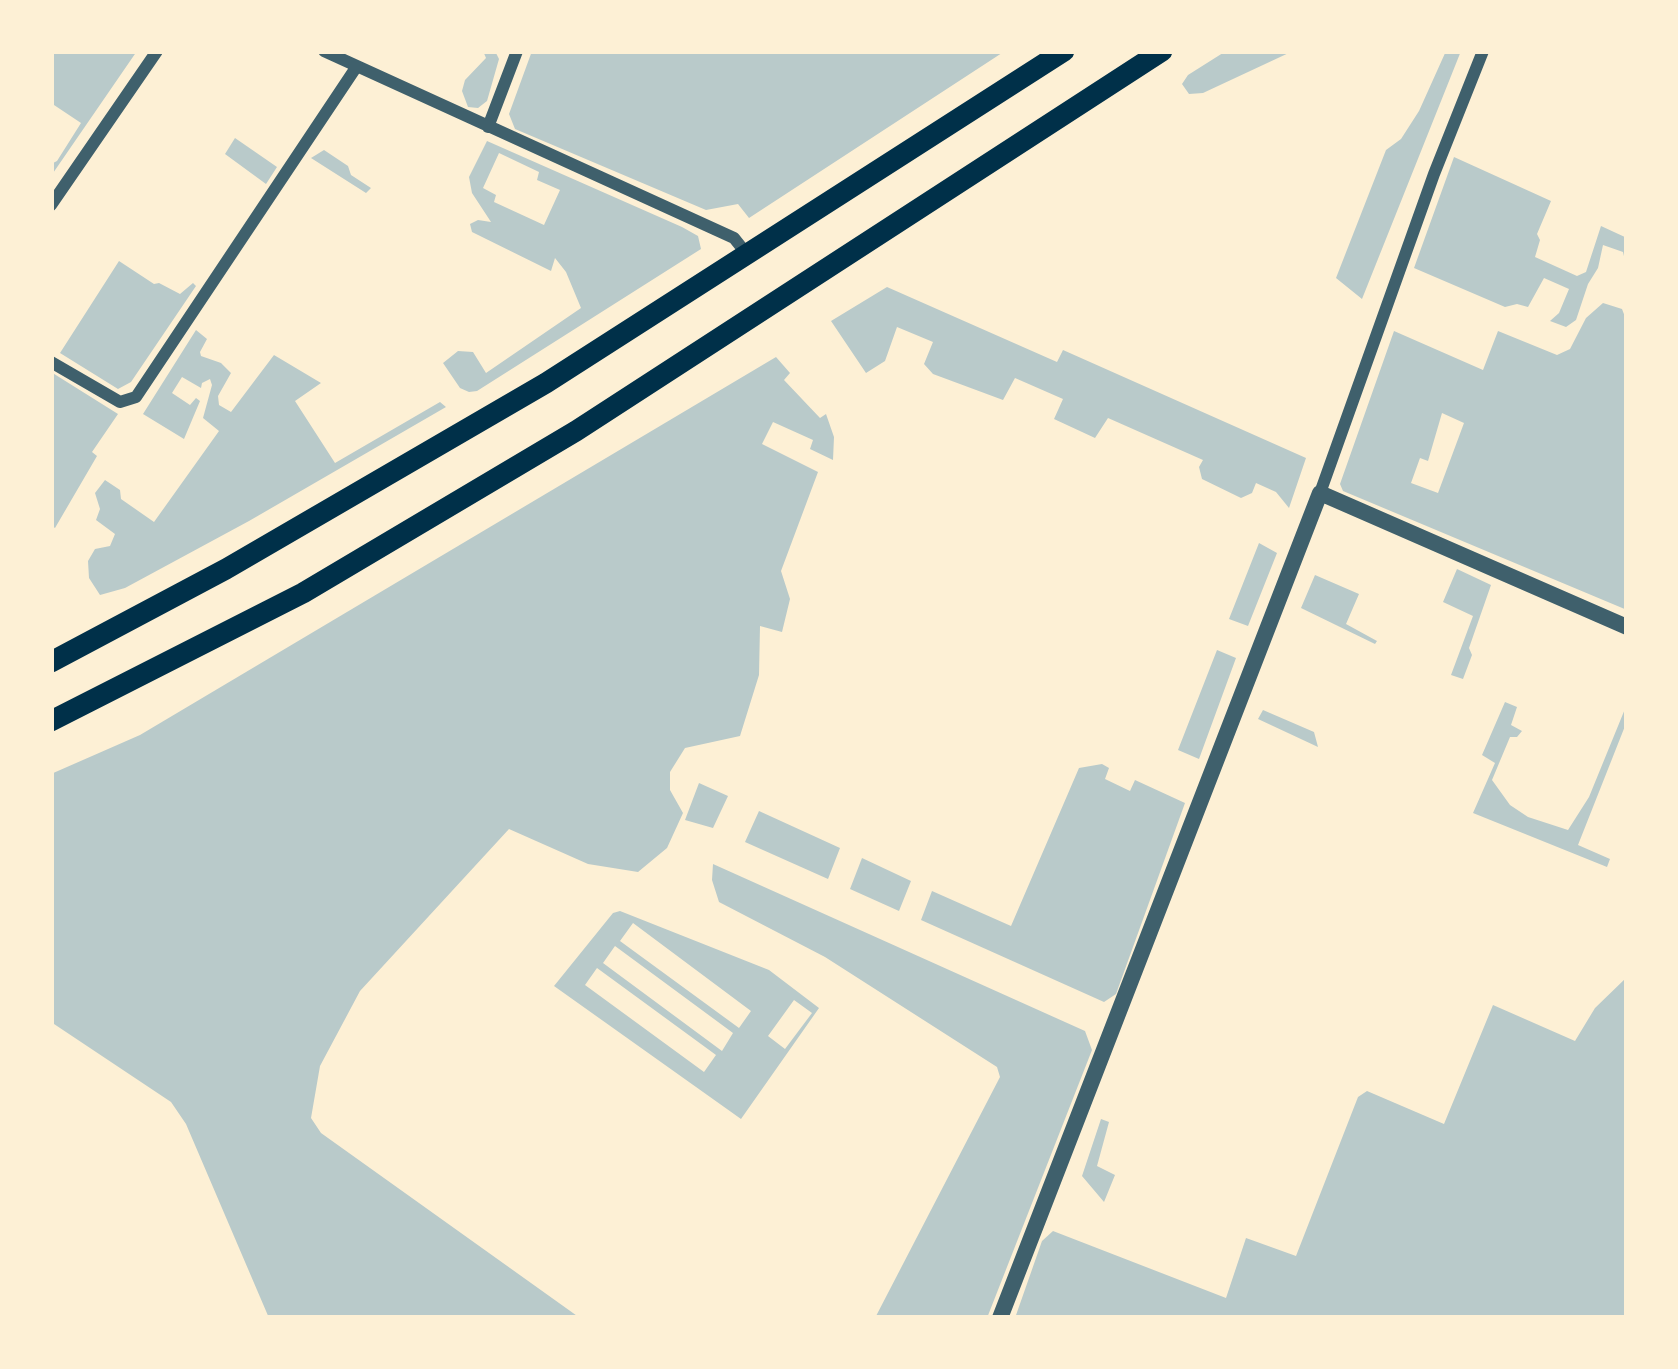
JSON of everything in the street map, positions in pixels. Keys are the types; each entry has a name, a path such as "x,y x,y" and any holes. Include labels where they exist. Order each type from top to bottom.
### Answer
{"highway":[{"path":"51,662 226,569 546,383 1064,51"},
{"path":"51,722 303,593 576,430 1162,51"}],"street":[{"path":"51,206 157,51"},
{"path":"325,51 734,238 746,253"},
{"path":"1000,1318 1320,493 1483,51"},
{"path":"488,127 512,55"},
{"path":"51,362 120,402 136,397 357,66"},
{"path":"1320,493 1627,627"}],"shaded area":[{"path":"51,51 137,51 51,176 51,164 81,123 51,103"},
{"path":"483,51 495,51 499,59 487,101 478,108 468,107 462,91 465,80 486,58"},
{"path":"532,51 1005,51 749,218 738,204 706,210 515,129 509,114"},
{"path":"1226,51 1293,51 1203,93 1189,94 1182,84 1188,75"},
{"path":"1446,51 1461,51 1362,299 1336,278 1386,150 1401,139 1419,111"},
{"path":"235,138 277,167 266,184 225,154"},
{"path":"487,141 682,227 698,236 701,249 469,392 460,388 443,363 458,351 473,352 486,373 581,308 555,258 551,271 472,232 470,224 491,222 472,193 469,177","holes":["499,153 539,172 537,180 560,190 544,225 494,202 496,195 483,188"]},
{"path":"324,150 371,188 366,193 311,158"},
{"path":"1454,157 1551,201 1537,234 1535,257 1577,276 1586,272 1601,226 1627,238 1627,269 1623,252 1603,245 1576,320 1566,327 1550,321 1559,313 1569,289 1544,278 1528,307 1505,307 1414,268"},
{"path":"119,261 180,294 193,283 196,286 131,382 118,389 60,353"},
{"path":"887,287 1057,362 1063,350 1306,458 1289,508 1276,492 1256,483 1252,493 1241,498 1202,479 1199,467 1203,460 1108,418 1095,438 1054,419 1063,399 1015,378 1003,400 933,374 924,364 933,342 897,327 885,361 866,373 831,321"},
{"path":"1603,303 1622,309 1627,322 1627,610 1343,491 1340,484 1394,331 1483,370 1498,331 1557,355 1570,349 1586,318","holes":["1442,413 1464,423 1438,493 1411,483 1420,458 1428,461"]},
{"path":"196,330 207,339 201,356 221,363 231,373 218,396 219,405 231,412 274,355 321,383 295,401 335,463 440,402 446,407 249,521 125,588 100,595 89,578 88,561 95,549 110,546 115,534 96,520 100,509 95,493 105,480 120,490 121,499 154,522 219,431 203,418 210,379 201,388 182,377 172,393 190,405 196,398 200,401 184,439 143,414"},
{"path":"776,357 790,373 784,380 820,418 826,414 834,437 833,460 810,449 813,440 773,422 762,444 818,472 781,571 790,599 782,632 760,626 759,675 740,736 685,748 670,772 670,790 683,813 667,848 638,872 588,864 509,829 360,991 320,1066 311,1118 321,1133 580,1318 269,1318 186,1124 171,1102 51,1022 51,774 140,735"},
{"path":"51,372 118,414 92,452 97,456 55,528 51,525"},
{"path":"1259,543 1277,553 1248,626 1229,619"},
{"path":"1457,569 1491,585 1463,679 1451,675 1473,616 1443,602"},
{"path":"1315,575 1359,594 1346,624 1377,641 1375,644 1301,608"},
{"path":"1217,650 1236,658 1199,759 1178,750"},
{"path":"1505,702 1517,707 1511,725 1522,731 1510,737 1492,780 1510,805 1528,817 1568,830 1589,797 1627,704 1627,721 1578,845 1610,859 1607,867 1473,813 1495,763 1482,755"},
{"path":"1263,710 1314,732 1318,747 1258,719"},
{"path":"1102,764 1109,768 1105,779 1130,791 1135,780 1185,803 1116,994 1104,1002 921,920 932,891 1011,926 1079,768"},
{"path":"699,783 728,796 713,828 685,820"},
{"path":"759,811 840,848 828,879 745,842"},
{"path":"862,858 911,881 899,911 850,889"},
{"path":"713,864 1085,1031 1092,1050 987,1318 875,1318 1000,1077 997,1067 825,957 719,902"},
{"path":"620,911 769,970 819,1008 741,1119 554,986 613,913","holes":["633,923 751,1011 739,1028 620,941","615,946 733,1033 722,1051 603,963","597,968 716,1055 704,1072 585,985","794,1000 812,1013 785,1049 768,1036"]},
{"path":"1627,977 1627,1318 1015,1318 1042,1241 1053,1231 1226,1298 1246,1238 1296,1256 1358,1097 1367,1091 1444,1124 1493,1005 1575,1041 1595,1008"},
{"path":"1101,1119 1109,1122 1097,1166 1115,1175 1104,1202 1082,1176"}]}
